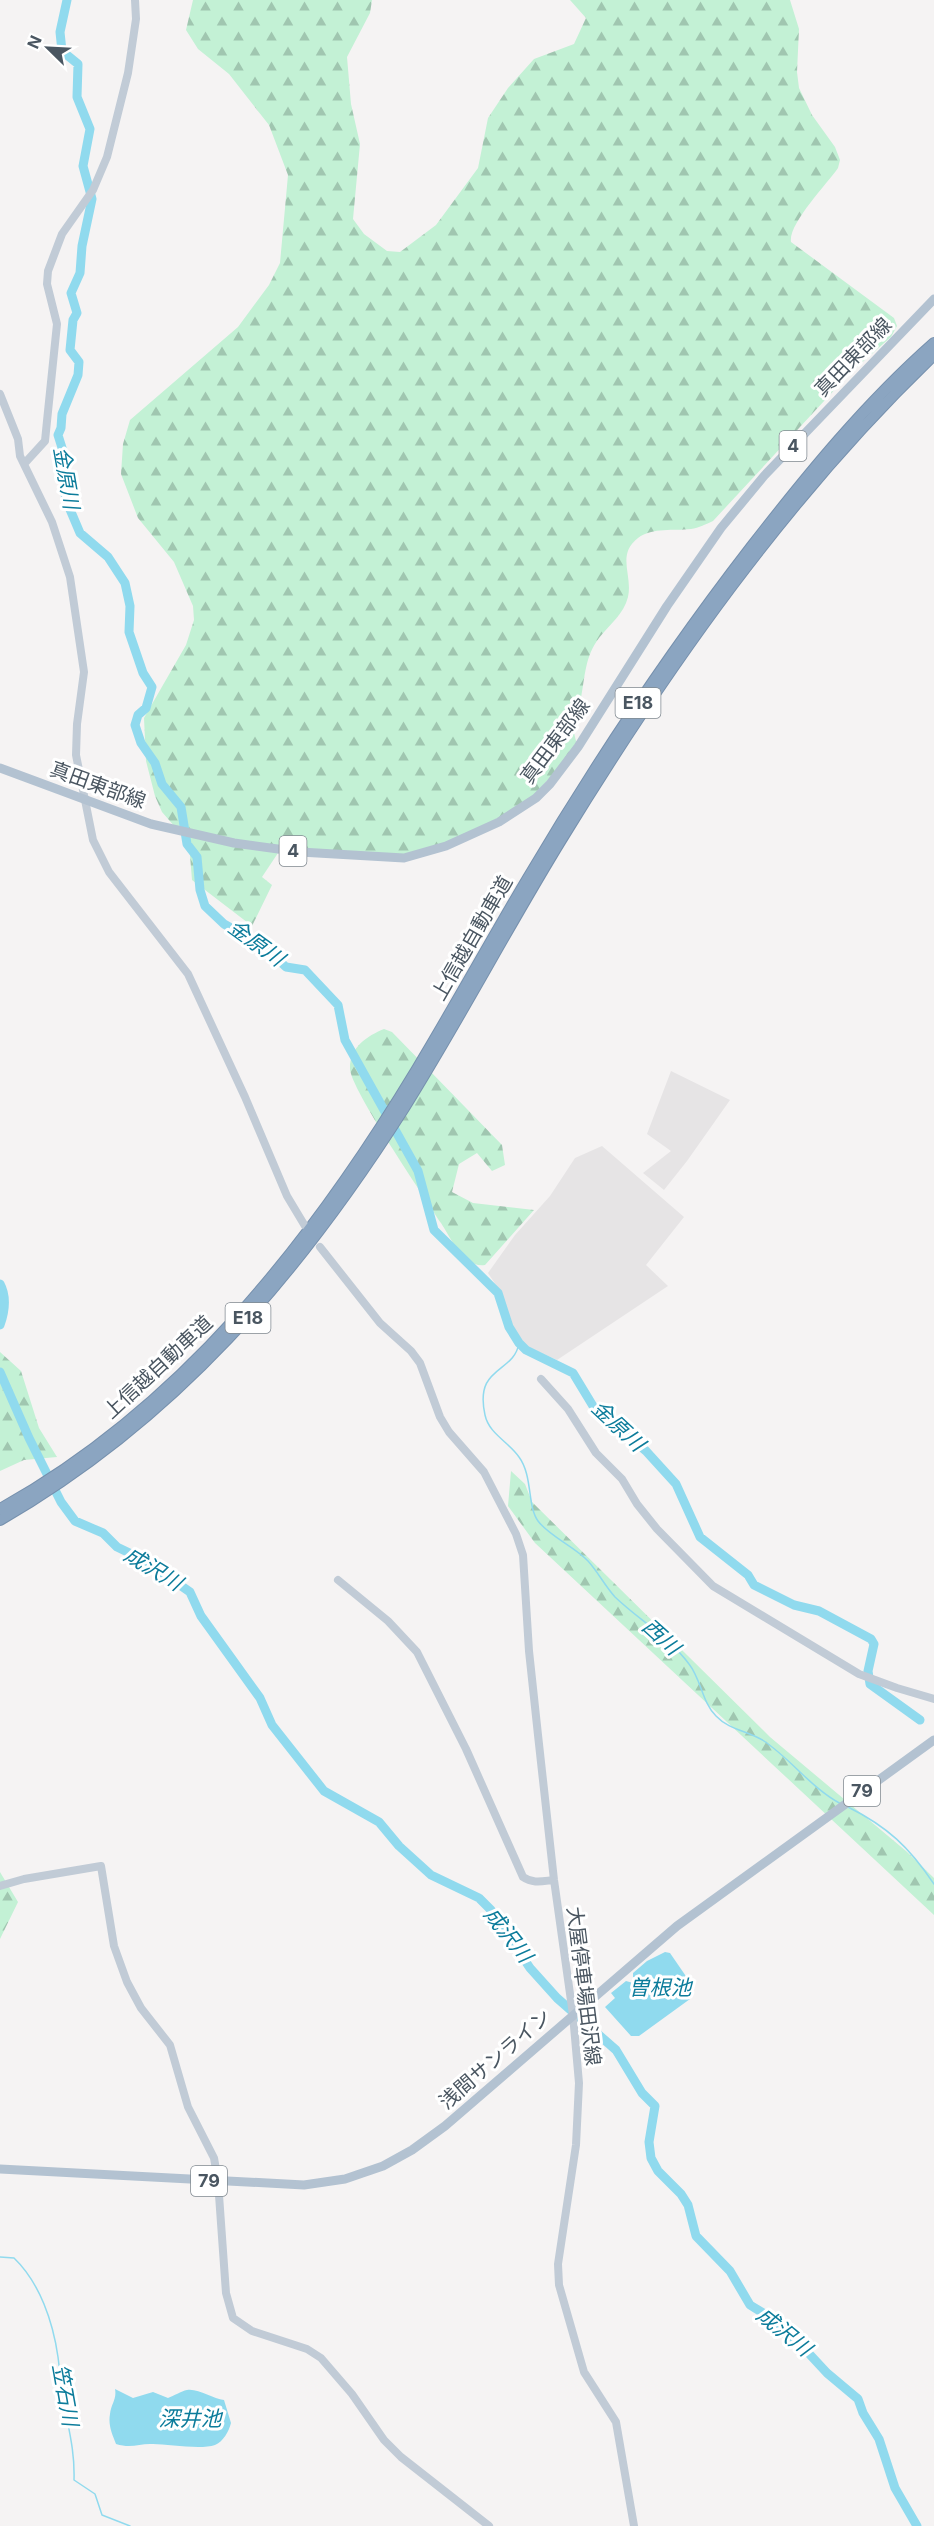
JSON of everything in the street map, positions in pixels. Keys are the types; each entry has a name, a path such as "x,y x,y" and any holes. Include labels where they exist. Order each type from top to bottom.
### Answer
{"highway":[{"name":"上信越自動車道","path":"400,1105 566,815 666,663 741,560 818,464 900,375 934,343"},
{"name":"上信越自動車道","path":"0,1520 78,1465 162,1392 223,1333 297,1246 400,1105 558,844 626,737 674,668 743,573 812,485 878,411 934,355"},
{"name":"上信越自動車道","path":"0,1509 45,1488"}],"main road":[{"name":"真田東部線","path":"0,768 151,824 234,843 300,852 389,859 420,856 499,822 536,798 550,784 578,747 667,606 721,528 764,476 934,299"},
{"name":"浅間サンライン","path":"0,2169 282,2185 315,2184 354,2177 391,2162 445,2126 574,2011 693,1913 934,1740"}],"street":[{"path":"24,464 45,441 48,421 57,324 46,284 48,271 62,234 91,191 107,158 128,73 136,19 135,0"},
{"path":"0,394 18,439 20,456 52,522 70,577 83,662 76,755 93,840 118,884 188,974 245,1097 287,1196 305,1226"},
{"name":"大屋停車場田沢線","path":"320,1247 380,1323 411,1351 420,1363 440,1417 449,1432 484,1472 516,1534 523,1555 530,1662 554,1880 574,2011 579,2101 576,2145 558,2264 559,2285 584,2372 616,2422 634,2526"},
{"path":"541,1379 568,1409 596,1453 622,1479 637,1504 657,1529 704,1578 726,1595 868,1677 934,1699"},
{"path":"338,1580 388,1621 417,1652 466,1749 523,1877 529,1881 554,1880"},
{"path":"0,1886 24,1879 101,1866 114,1946 127,1982 141,2008 170,2045 188,2107 214,2158 218,2181 226,2292 233,2318 252,2331 307,2349 321,2358 352,2394 384,2440 401,2457 489,2526"}],"shaded area":[{"path":"671,1071 730,1100 664,1190 643,1173 671,1151 647,1134"},
{"path":"602,1146 684,1217 646,1265 668,1286 557,1360 526,1346 514,1331 502,1294 488,1273 515,1235 550,1196 575,1158"}],"green space":[{"path":"193,0 372,0 370,13 347,57 351,104 360,144 353,219 364,234 387,251 400,252 436,225 478,168 488,118 508,88 534,59 574,44 586,18 570,0 790,0 799,29 797,72 799,88 812,115 835,147 840,160 838,168 809,204 796,225 791,242 894,318 897,326 891,337 850,373 713,521 684,530 650,532 638,538 631,545 626,558 629,589 626,603 620,614 594,645 588,659 574,725 578,747 523,807 420,856 280,850 262,877 272,885 252,926 192,880 189,843 162,812 155,796 146,761 144,718 186,645 194,620 193,606 174,562 138,518 121,474 123,444 130,420 238,327 269,285 280,263 288,175 269,125 229,74 198,49 186,30"},
{"path":"384,1029 392,1032 502,1145 505,1165 492,1171 477,1153 459,1164 452,1192 473,1203 534,1210 485,1265 471,1262 459,1251 374,1119 353,1079 350,1068 356,1048 366,1039"},
{"path":"0,1352 21,1371 39,1428 57,1457 24,1460 0,1471"},
{"path":"511,1471 525,1484 532,1502 770,1737 906,1851 934,1878 934,1915 535,1543 508,1506"},
{"path":"0,1872 18,1902 0,1939"}],"water":[{"name":"曽根池","path":"665,1952 670,1953 692,1985 690,1999 639,2036 631,2036 605,2007 615,1998 611,1993 626,1981 633,1983 633,1973 647,1961"},
{"name":"深井池","path":"115,2389 133,2398 153,2392 168,2398 187,2390 201,2392 224,2400 231,2423 225,2436 215,2445 193,2447 116,2444 110,2422"}],"waterway":[{"name":"金原川","path":"67,0 60,32 62,51 78,64 77,97 90,129 83,166 92,199 82,246 80,273 71,293 77,313 73,320 70,350 79,362 78,375 62,414 58,435 63,451 61,465 66,500 80,533 108,557 125,583 130,606 129,632 143,673 152,687 146,708 138,715 135,725 141,743 155,763 162,784 181,807 187,844 197,857 200,890 205,906 224,924 263,946 286,967 305,970 338,1005 345,1040 418,1171 434,1230 498,1293 509,1327 519,1343 526,1350 573,1373 593,1406 646,1451 676,1484 700,1537 748,1575 754,1585 794,1605 819,1611 871,1639 874,1644 868,1671 870,1684 920,1720"},
{"name":"成沢川","path":"0,1284 4,1294 0,1325"},
{"name":"西川","path":"519,1343 516,1353 490,1378 485,1387 483,1399 487,1422 515,1452 523,1465 532,1507 538,1521 549,1532 583,1556 615,1597 681,1654 693,1670 711,1710 721,1721 764,1741 820,1790 841,1804"},
{"name":"成沢川","path":"0,1372 61,1502 75,1521 103,1533 117,1547 144,1560 190,1592 201,1616 260,1698 272,1725 324,1791 379,1822 399,1846 431,1875 479,1898 491,1910 530,1968 557,1998 616,2050 642,2093 655,2106 649,2142 651,2158 658,2171 681,2194 688,2205 696,2236 730,2271 750,2305 776,2321 790,2341 801,2345 827,2373 858,2399 863,2413 879,2439 895,2488 917,2526"},
{"name":"西川","path":"848,1807 875,1822 897,1839 916,1859 934,1884"},
{"name":"笠石川","path":"0,2257 14,2258 23,2268 38,2291 49,2317 56,2344 71,2439 74,2480 95,2494 102,2515 130,2526"}]}
